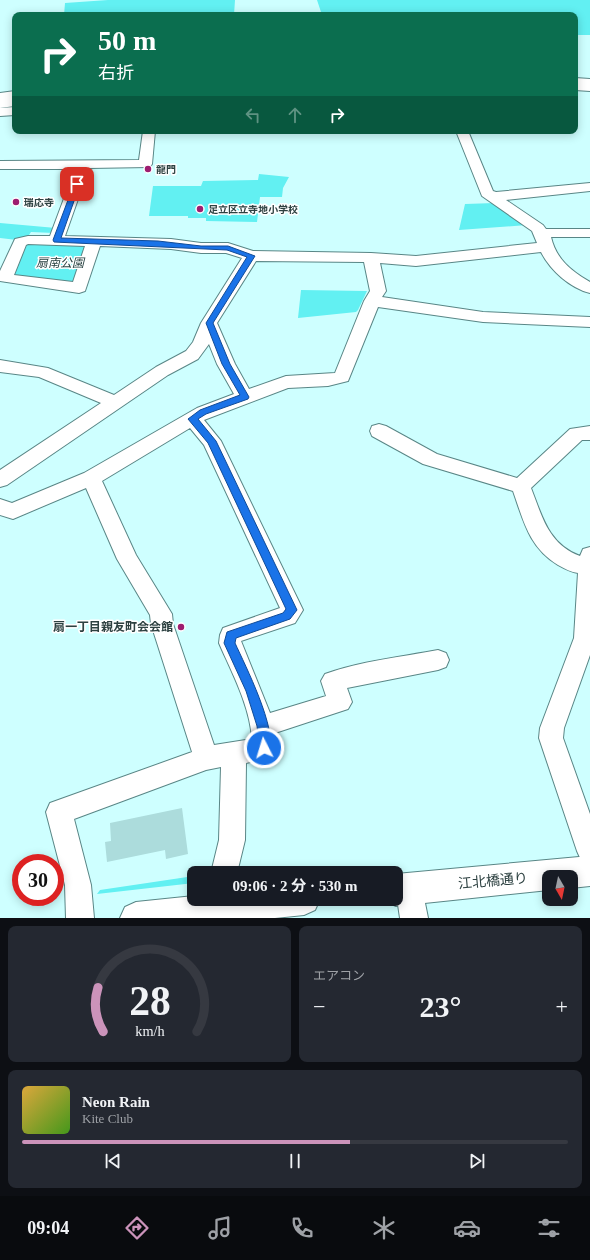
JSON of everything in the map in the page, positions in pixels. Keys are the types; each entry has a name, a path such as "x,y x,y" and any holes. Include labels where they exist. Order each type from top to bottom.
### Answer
{"main road":[{"path":"578,79 590,78"},
{"path":"578,80 590,83"},
{"path":"578,86 590,87"},
{"path":"578,94 590,94"},
{"path":"0,97 12,96"},
{"path":"0,104 12,102"},
{"path":"0,113 12,112"},
{"name":"江北橋通り","path":"403,889 590,871"},
{"path":"136,918 245,906"}],"street":[{"path":"0,165 145,164 149,134"},
{"path":"463,134 487,193 538,228 555,261 562,268 590,288"},
{"path":"56,240 84,164"},
{"path":"493,197 590,187"},
{"path":"94,241 79,288 5,278 20,242 28,240 94,241 171,244 201,248 228,248 251,256 371,258 416,261 590,232"},
{"path":"0,480 162,371 192,355 201,343 210,323 251,256"},
{"path":"0,507 13,511 91,478 203,412 286,382 328,380 342,377 372,301 378,291 371,258"},
{"path":"372,301 483,317 590,322"},
{"path":"210,323 226,364 245,397"},
{"path":"0,366 42,372 115,402"},
{"path":"80,918 78,885 59,812 206,758 264,748 263,726 251,691 230,643 231,635 287,616 292,610 212,441 192,419"},
{"path":"379,432 430,459 496,480 521,486"},
{"path":"521,486 577,434 590,433"},
{"path":"91,478 127,559 161,614 162,624 206,758"},
{"path":"521,486 537,531 553,551 574,564 589,560 585,638 552,728 551,738 590,851"},
{"path":"263,726 340,702 333,682 360,674 438,660"},
{"path":"226,866 232,840 234,789 232,753"},
{"path":"403,891 414,918"}],"green space":[{"path":"108,0 235,0 234,12 64,12 65,3"},
{"path":"317,0 590,0 590,35 578,35 578,12 321,12"},
{"path":"259,174 289,177 283,188 282,197 260,197 257,222 206,221 206,218 188,218 188,216 149,216 153,186 201,186 203,181 258,180"},
{"path":"495,203 527,225 459,230 465,204"},
{"path":"0,223 56,228 54,233 31,232 27,238 17,240 0,238"},
{"name":"扇南公園","path":"25,243 87,244 76,281 71,284 11,277"},
{"path":"301,290 367,291 356,312 298,318"},
{"path":"187,877 187,884 97,894 100,890"}],"building":[{"path":"182,808 188,854 166,859 165,850 107,862 105,842 111,841 110,823"}],"place":[{"name":"龍門","path":"148,169"},
{"name":"瑞応寺","path":"16,202"},
{"name":"足立区立寺地小学校","path":"200,209"},
{"name":"扇一丁目親友町会会館","path":"181,627"}],"route":[{"path":"77,184 56,240 171,244 185,247 228,248 251,256 210,323 226,364 245,397 203,412 192,419 212,441 292,610 287,616 231,635 230,643 251,691 263,726 264,748"}]}
